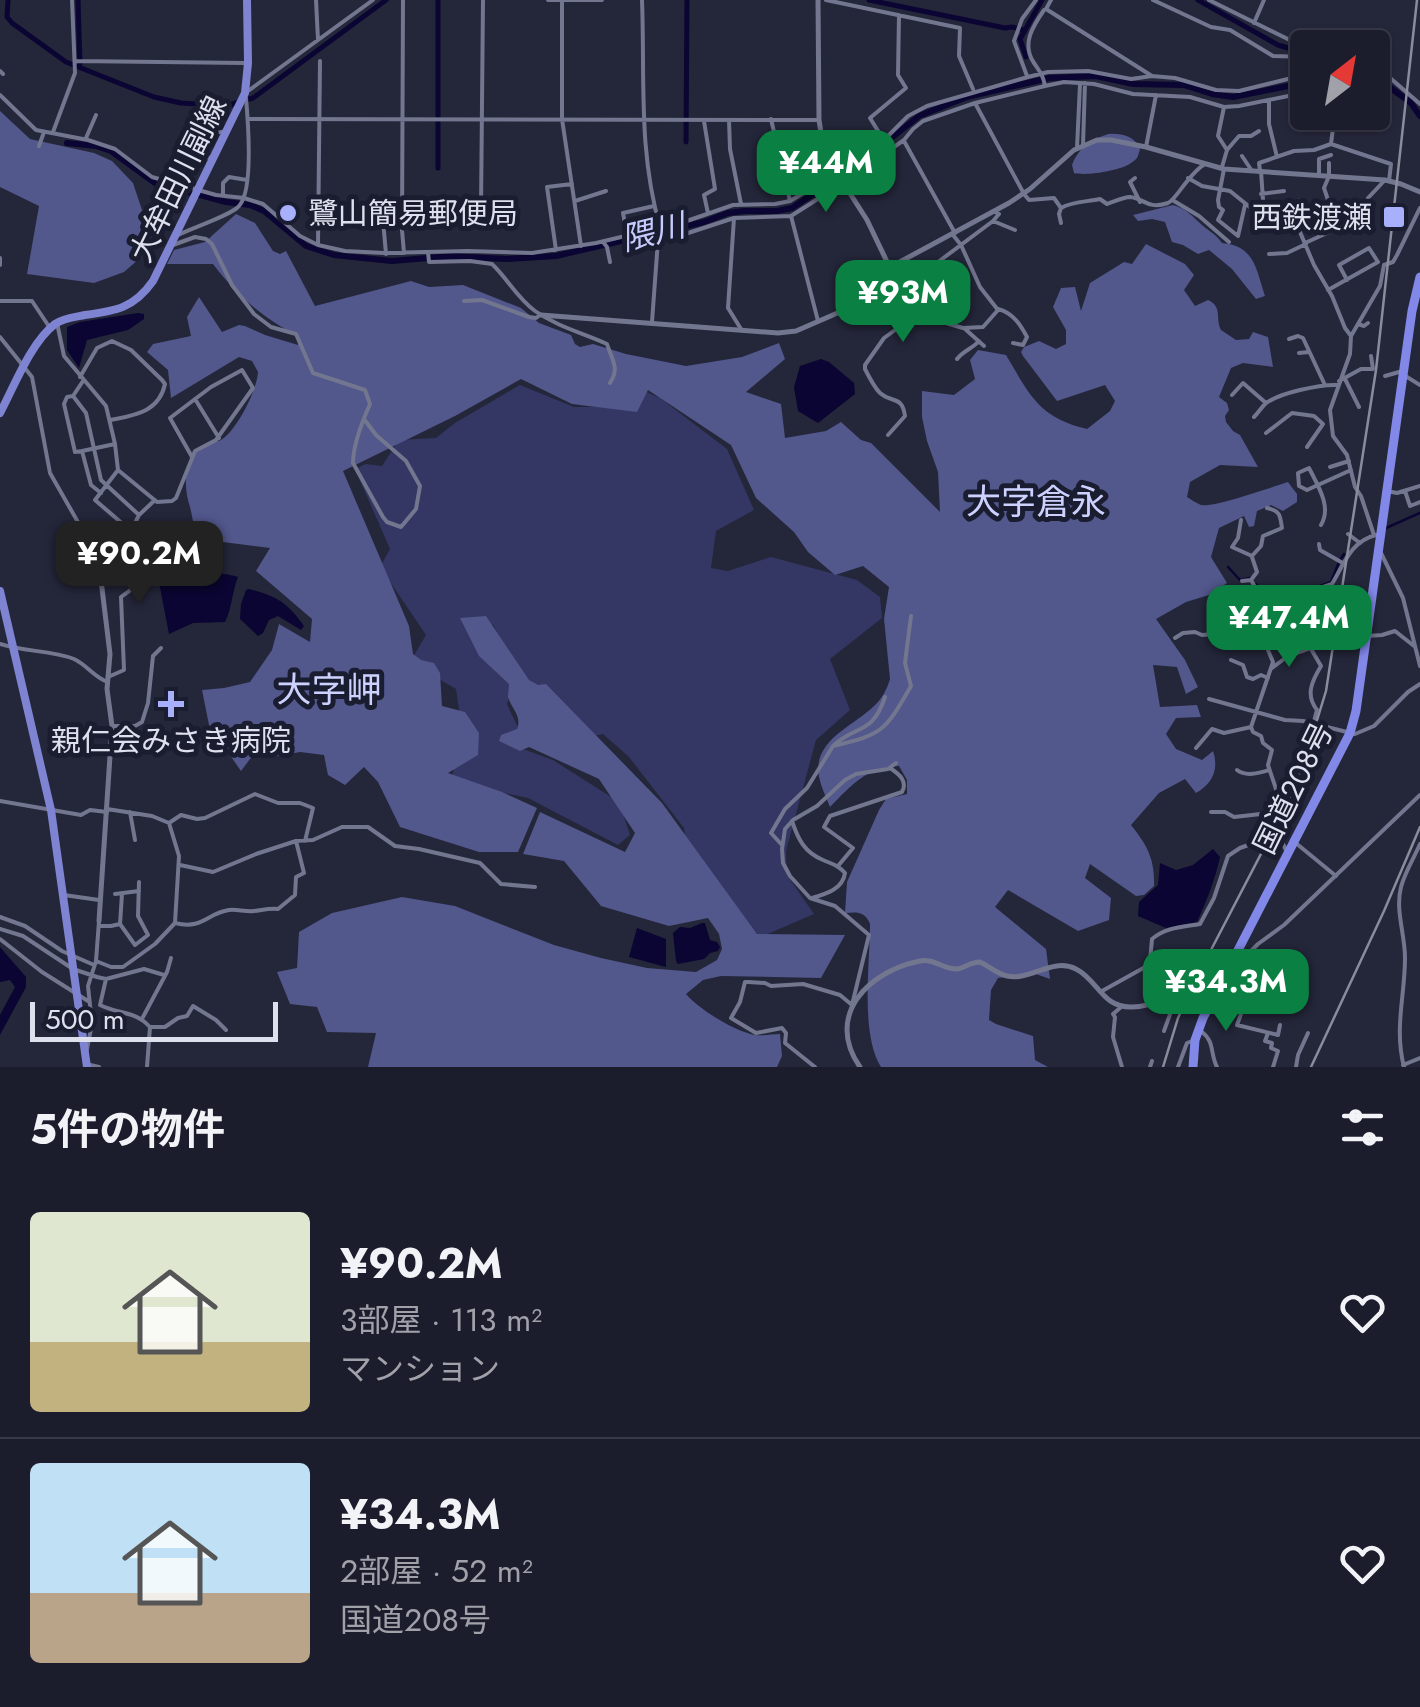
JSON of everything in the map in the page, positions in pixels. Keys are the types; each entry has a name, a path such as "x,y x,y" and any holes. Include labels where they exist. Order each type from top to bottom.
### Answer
{"highway":[{"name":"国道208号","path":"1193,1067 1197,1035 1350,733 1420,277"}],"main road":[{"name":"大牟田川副線","path":"53,326 77,316 113,312 135,301 153,281 245,92 248,0"},
{"path":"0,412 4,396 53,326"},
{"path":"0,591 51,810 86,1066"}],"street":[{"path":"53,132 75,73 72,0"},
{"path":"316,0 318,40"},
{"path":"173,241 238,208 244,198 249,119 245,92 374,0"},
{"path":"403,0 404,254"},
{"path":"481,209 482,0"},
{"path":"548,0 602,0"},
{"path":"642,0 642,120 648,176 660,227"},
{"path":"818,0 819,120 823,145 868,220 912,314"},
{"path":"826,0 960,28 959,56 974,91"},
{"path":"1028,77 1015,47 1015,33 1036,0"},
{"path":"1044,84 1043,74 1030,60 1028,34 1051,0"},
{"path":"1153,0 1212,27 1230,30 1272,56 1290,56"},
{"path":"1210,0 1290,41"},
{"path":"1254,24 1264,0"},
{"path":"562,1 562,119 581,246"},
{"path":"1046,8 1152,76"},
{"path":"883,139 870,118 906,88 898,76 899,15"},
{"path":"1022,64 1030,60"},
{"path":"318,246 320,61"},
{"path":"76,63 248,63"},
{"path":"428,256 532,254 605,244 741,205 790,201 837,173 888,136 908,116 974,91 1028,77 1088,71 1131,79 1175,78 1239,92 1290,79"},
{"path":"1390,78 1420,104"},
{"path":"652,322 658,240 734,218 791,216 844,183 923,122 975,103 1064,82 1133,94 1190,97 1224,106 1290,96"},
{"path":"1080,147 1082,84"},
{"path":"1239,92 1239,106"},
{"path":"1146,147 1156,94"},
{"path":"2,96 43,134 53,132 115,149 152,177 197,193 264,204 318,246 492,264 534,311 572,332 608,344 616,368 610,383"},
{"path":"1269,100 1268,117 1277,157"},
{"path":"975,103 1024,194 1029,200 1054,198 1062,208"},
{"path":"1224,106 1218,136 1227,150"},
{"path":"85,140 96,115"},
{"path":"249,119 819,120"},
{"path":"771,119 790,201"},
{"path":"729,120 730,150 741,205"},
{"path":"704,121 715,189 704,195 708,213"},
{"path":"1331,144 1333,130"},
{"path":"1246,205 1238,236 1218,220 1223,210 1218,205 1223,168 1227,150 1239,136 1259,131"},
{"path":"214,158 206,157 208,132 226,132"},
{"path":"39,146 43,134"},
{"path":"904,140 962,245 980,287 998,309 1019,322 1027,337 1023,345 1014,343"},
{"path":"464,301 482,300 536,318 787,333 854,304 890,268 1024,194 1080,147 1104,140 1223,168 1387,180 1420,192"},
{"path":"1264,214 1259,163 1331,144 1391,164 1387,180 1368,198 1363,220 1287,253 1269,254"},
{"path":"1242,156 1252,170"},
{"path":"1319,175 1319,159 1330,156"},
{"path":"1329,163 1330,176 1324,188 1330,200"},
{"path":"1174,201 1188,178 1205,164"},
{"path":"223,196 223,183 229,177 247,180"},
{"path":"1135,178 1130,182 1140,202"},
{"path":"1188,178 1230,191 1246,205 1300,228 1351,336"},
{"path":"556,250 547,187 572,184"},
{"path":"1261,194 1284,191"},
{"path":"574,200 606,192"},
{"path":"1061,223 1062,208 1072,203 1100,199 1107,204 1128,197 1153,206 1174,201 1230,242"},
{"path":"1294,223 1306,211 1300,200"},
{"path":"386,254 382,209 402,206"},
{"path":"628,236 624,213 654,206"},
{"path":"1263,600 1293,597 1332,584 1342,562 1360,543 1380,532 1356,486 1347,455 1333,436 1332,400 1350,354 1351,336 1380,286 1384,265 1397,255 1420,208"},
{"path":"888,434 905,416 904,408 881,394 864,365 884,338 912,314 926,271 993,221 998,214 995,212"},
{"path":"791,216 818,321"},
{"path":"734,218 728,308 740,329"},
{"path":"993,221 1015,230"},
{"path":"173,241 206,239 254,314 270,328 296,334 312,373 365,390 370,404 364,420 352,456 354,464 383,517 401,527 416,508 420,486 406,462 364,420"},
{"path":"301,247 306,240"},
{"path":"605,244 610,262"},
{"path":"1328,290 1348,280 1378,262 1369,248 1339,265 1348,280"},
{"path":"872,287 899,284"},
{"path":"0,301 32,301 53,326 64,356 102,398 118,470 94,500 132,531 142,546 152,550 154,564 146,579 122,598 124,670 108,680 99,679 92,669 72,658 0,644"},
{"path":"912,314 964,328 983,327 998,309"},
{"path":"1358,324 1368,324"},
{"path":"964,328 984,346"},
{"path":"0,336 32,378 50,473 91,545 100,572 110,654 112,726 107,810 95,963 88,986 92,1024 84,1053"},
{"path":"1289,339 1301,336 1324,385"},
{"path":"109,421 147,412 163,394 165,384 130,350 112,341 97,348 64,404 75,452 115,444"},
{"path":"957,359 979,342"},
{"path":"1299,352 1309,352"},
{"path":"1254,417 1266,403 1286,392 1340,381 1372,368 1371,356"},
{"path":"118,470 156,500 176,498 192,457 194,451 218,438 253,388 242,370 170,418 192,457"},
{"path":"1385,376 1403,374 1420,384"},
{"path":"1340,381 1359,407"},
{"path":"1232,395 1243,384 1266,403"},
{"path":"72,396 86,413 100,480 139,515"},
{"path":"195,399 218,438"},
{"path":"1266,433 1292,413 1314,416 1323,424"},
{"path":"1307,447 1330,420"},
{"path":"82,451 91,485 100,493"},
{"path":"1330,468 1349,461"},
{"path":"1321,525 1326,509 1317,485 1309,468 1298,474 1299,486 1307,490 1317,485 1352,470"},
{"path":"1387,491 1397,493 1420,486"},
{"path":"1405,490 1410,506 1420,502"},
{"path":"132,531 139,515 156,500"},
{"path":"1252,556 1261,546 1263,536 1282,528 1282,517 1267,508"},
{"path":"1242,520 1238,538 1231,546 1252,556"},
{"path":"1348,534 1360,543"},
{"path":"1319,544 1320,550 1342,562"},
{"path":"1379,550 1403,598 1420,666"},
{"path":"1250,580 1256,572 1252,556"},
{"path":"1100,994 1147,966 1152,938 1157,934 1200,924 1214,898 1228,856 1260,842 1280,812 1282,806 1268,765 1272,750 1252,728 1272,668 1272,656 1264,638 1267,618 1263,600 1250,580 1242,580"},
{"path":"832,746 880,731 892,718 911,686 905,663 910,616"},
{"path":"1175,638 1183,633 1202,635 1250,628 1267,618"},
{"path":"1272,668 1288,656 1338,638 1395,632 1414,646"},
{"path":"112,726 135,726 142,722 153,656 161,648"},
{"path":"1311,649 1322,666 1310,688 1317,710 1313,725"},
{"path":"1231,660 1243,664 1247,676 1253,679 1268,678"},
{"path":"1210,699 1355,734 1374,726 1420,684"},
{"path":"782,845 771,833 785,809 807,788 832,746 868,726 885,697"},
{"path":"1196,748 1212,729 1224,734 1252,728"},
{"path":"860,1067 849,1046 848,1029 869,935 835,906 812,898 787,871 782,845 792,821 817,806 838,785 852,776 890,768 896,763"},
{"path":"838,866 853,848 824,827 826,821 838,812 902,792 904,780 890,768"},
{"path":"1237,770 1254,774 1269,770"},
{"path":"170,823 181,814 205,818 255,794 313,808 305,841"},
{"path":"1248,984 1233,962 1244,958 1284,925 1420,794"},
{"path":"0,801 81,814 90,810 130,812 170,823"},
{"path":"130,812 135,840"},
{"path":"1211,812 1226,812 1234,817 1280,812"},
{"path":"792,821 808,852 845,872 841,884 812,898"},
{"path":"0,917 25,926 72,963 123,967 155,944 174,923 180,856 170,823"},
{"path":"1274,826 1289,853"},
{"path":"180,864 219,870 296,841 342,828 368,827 395,846 480,863 502,884 535,888"},
{"path":"174,923 193,925 226,910 278,909 295,895 296,877 304,873 296,841"},
{"path":"1295,842 1336,876"},
{"path":"1420,847 1400,891 1405,954 1399,1036 1404,1066 1420,1058"},
{"path":"139,882 139,890 139,920 148,935 135,945 120,924 118,894 139,890"},
{"path":"64,896 99,900"},
{"path":"99,923 120,924"},
{"path":"0,929 23,936 106,979 144,969 164,975"},
{"path":"0,939 88,1001"},
{"path":"142,1018 171,958"},
{"path":"852,1005 861,990 878,976 924,960 954,968 980,962 1012,976 1053,966 1071,968 1080,972 1108,1002 1122,1007 1157,1002 1193,972 1221,984"},
{"path":"106,979 100,1006 129,1012 150,1027 147,1067"},
{"path":"815,1067 785,1043 782,1028 756,1033 731,1018 745,982 771,986 802,984 840,996 852,1005"},
{"path":"1164,1031 1172,1006 1168,994"},
{"path":"1239,998 1245,1003 1236,1025 1278,1035 1280,1025"},
{"path":"150,1027 165,1027 187,1016 193,1006 226,1030"},
{"path":"1122,1007 1113,1014 1112,1028 1122,1067"},
{"path":"1268,1032 1266,1041 1278,1051 1273,1067"},
{"path":"1296,1067 1308,1033"},
{"path":"1178,1067 1187,1042 1197,1035 1209,1037 1217,1067"},
{"path":"86,1066 99,1067"}],"shaded area":[{"path":"0,111 30,139 94,153 112,161 133,183 154,246 124,272 94,283 27,274 39,206 0,187"},
{"path":"1108,134 1135,141 1140,149 1136,159 1111,170 1074,173 1072,165 1082,149"},
{"path":"1173,205 1189,213 1222,243 1248,254 1265,296 1256,299 1232,269 1209,250 1198,254 1172,242 1165,222 1138,221 1133,215"},
{"path":"236,214 255,223 273,251 286,251 315,306 411,281 429,287 463,285 521,308 539,323 571,335 580,347 593,344 686,366 742,357 779,343 785,359 746,392 781,404 785,438 826,431 841,422 861,440 871,443 940,512 938,472 922,417 922,391 954,395 975,379 970,360 978,350 1006,355 1029,393 1057,418 1087,429 1110,411 1115,401 1105,385 1057,401 1021,352 1039,341 1056,349 1066,344 1066,330 1053,307 1061,288 1075,287 1081,311 1090,283 1124,262 1132,264 1146,244 1185,264 1194,275 1184,290 1195,306 1208,300 1213,303 1221,330 1236,340 1249,339 1253,332 1268,337 1273,367 1243,363 1231,368 1219,397 1229,410 1226,422 1240,435 1258,467 1220,465 1190,482 1187,497 1208,505 1288,482 1297,494 1297,502 1283,511 1271,505 1257,511 1254,526 1249,527 1244,516 1219,528 1211,557 1227,583 1156,619 1185,660 1198,687 1186,694 1177,667 1153,665 1160,707 1197,705 1201,717 1176,718 1166,734 1176,749 1202,760 1213,751 1213,775 1196,793 1185,779 1159,793 1131,825 1146,846 1153,868 1154,886 1144,895 1136,896 1090,864 1085,878 1111,898 1109,920 1078,931 1008,890 995,907 1046,949 1050,979 1033,973 998,978 991,990 989,1020 1033,1036 1035,1060 1048,1067 881,1067 874,1053 868,1018 870,924 860,913 845,913 847,882 879,810 886,799 907,794 907,780 899,766 877,770 860,779 830,807 820,781 819,764 828,744 874,706 890,679 884,619 889,587 863,566 835,575 756,498 731,445 648,390 637,412 572,404 521,379 343,471 409,626 413,654 434,663 440,673 442,706 465,712 479,733 478,755 448,773 537,808 518,852 479,852 400,827 378,782 364,767 345,785 328,775 324,755 263,753 253,755 241,771 209,725 202,690 250,682 272,650 279,624 310,642 312,619 256,571 270,548 207,540 199,534 186,481 189,464 198,449 221,440 239,419 258,372 252,361 239,357 171,398 168,370 147,352 153,344 191,336 187,317 199,297 222,332 245,326 298,345 297,336 251,305 213,264 167,264 174,250 205,242"},
{"path":"144,314 144,319 128,330 87,340 79,368 67,350 67,327"},
{"path":"821,359 854,383 855,394 818,423 798,411 794,387 800,366"},
{"path":"520,385 574,407 633,406 642,390 660,398 727,449 754,510 716,531 711,568 728,571 771,557 857,580 880,597 882,618 830,659 850,710 816,740 786,851 787,875 814,914 761,937 735,914 689,862 684,828 629,757 603,734 576,740 529,692 493,625 467,621 513,686 507,704 520,732 512,745 553,760 619,802 630,835 618,845 528,798 451,782 462,730 456,689 410,662 426,635 380,567 390,549 355,469 366,464 382,466 399,440 436,438"},
{"path":"170,553 189,574 238,577 225,622 193,623 169,634 156,567"},
{"path":"249,589 280,601 304,626 301,630 278,616 269,620 258,636 240,619 241,604"},
{"path":"1329,589 1334,600 1328,637 1306,645 1302,622 1305,604"},
{"path":"486,616 529,680 546,684 662,803 757,934 845,935 821,978 721,976 703,980 686,994 708,1013 737,1029 755,1035 780,1034 782,1056 777,1067 368,1067 376,1033 327,1032 317,1007 290,1004 277,972 297,968 299,932 332,913 402,897 455,906 554,945 647,968 696,972 717,960 722,949 719,934 708,918 669,926 601,906 564,861 523,854 540,812 625,852 635,833 599,779 529,747 520,751 499,741 501,735 517,729 518,724 508,697 509,684 479,656 460,618"},
{"path":"1213,849 1220,857 1197,922 1166,928 1138,916 1139,902 1158,885 1160,863 1176,870 1193,865"},
{"path":"702,923 710,940 720,947 718,951 704,959 678,964 673,933 680,927"},
{"path":"637,928 666,939 666,967 629,957"},
{"path":"0,947 26,977 26,987 0,1035 0,1015 15,987 10,980 0,982"}],"waterway":[{"path":"8,0 7,17 12,23 66,62 154,97 226,106 253,98 386,0"},
{"path":"78,0 80,64"},
{"path":"438,0 438,117"},
{"path":"686,142 687,0"},
{"path":"869,0 1024,30"},
{"path":"1026,57 1020,39 1042,0"},
{"path":"1198,0 1290,49"},
{"name":"隈川","path":"67,143 111,151 155,183 250,205 264,211 306,246 334,255 392,261 452,256 506,259 556,256 728,213 792,208 860,163 919,116 967,97 1049,78 1096,76 1133,84 1184,85 1233,97 1290,86"},
{"name":"隈川","path":"1390,87 1411,103 1420,116"},
{"path":"438,120 438,168"},
{"path":"1386,528 1420,513"},
{"path":"1300,593 1331,582 1344,554"},
{"path":"1228,567 1240,580 1250,578"},
{"path":"1256,584 1265,597 1279,592 1282,596"}],"railway":[{"path":"1163,1067 1178,1018 1199,973 1289,800 1326,691 1376,370 1417,0"},
{"path":"1311,1067 1420,827"}],"place":[{"name":"鷺山簡易郵便局","path":"288,213"},
{"name":"西鉄渡瀬","path":"1394,217"},
{"name":"親仁会みさき病院","path":"171,704"}],"district":[{"name":"大字倉永","path":"1036,502"},
{"name":"大字岬","path":"329,690"}]}
